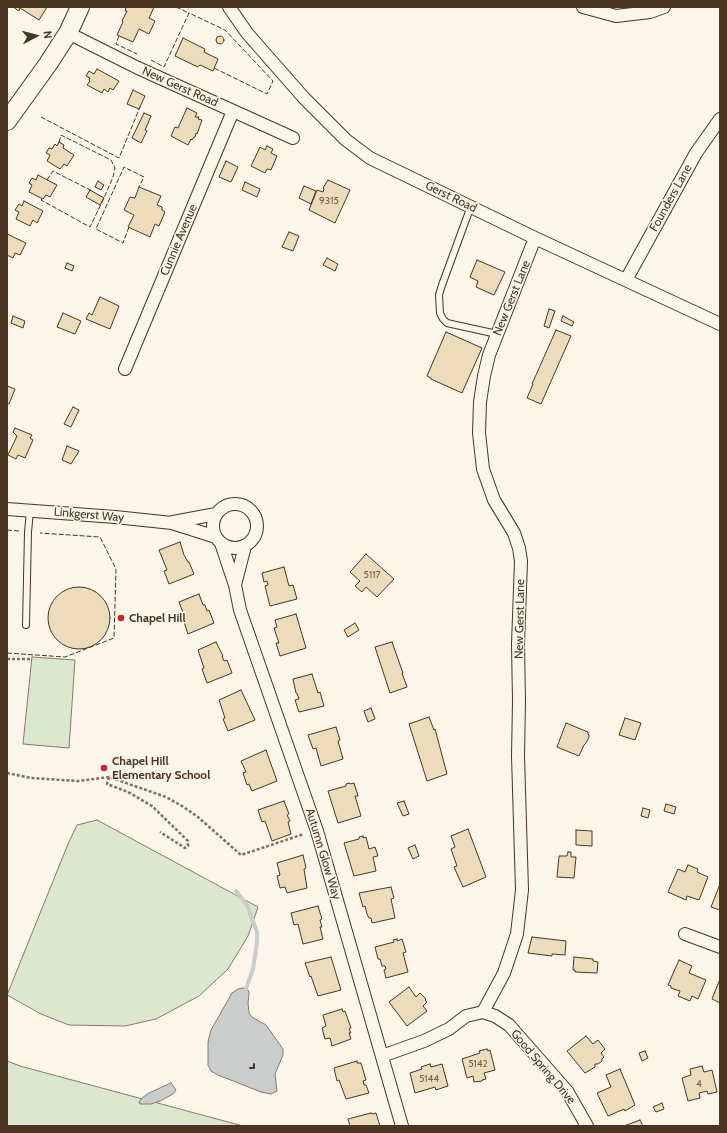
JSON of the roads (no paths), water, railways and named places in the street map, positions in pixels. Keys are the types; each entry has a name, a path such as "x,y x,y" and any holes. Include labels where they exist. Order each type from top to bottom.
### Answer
{"street":[{"path":"7,121 38,80 68,33 80,7"},
{"name":"Gerst Road","path":"230,7 247,33 304,98 346,140 370,158 535,238 720,324"},
{"path":"583,7 616,16 650,12 664,7"},
{"name":"New Gerst Road","path":"68,33 138,68 294,138"},
{"name":"Cunnie Avenue","path":"125,369 232,111"},
{"name":"Founders Lane","path":"626,280 696,153 720,119"},
{"name":"New Gerst Lane","path":"483,1012 504,973 517,934 522,890 518,756 521,560 514,534 494,500 483,469 479,433 480,402 489,355 516,290 535,238"},
{"path":"233,503 246,506 251,510 255,516 257,530 251,542 245,546 233,548 218,540 213,526 216,514 220,509 233,503"},
{"name":"Linkgerst Way","path":"7,509 172,523 218,540"},
{"name":"Linkgerst Way","path":"172,523 216,514"},
{"name":"Autumn Glow Way","path":"218,540 235,585 240,610 313,820 402,1126"},
{"name":"Autumn Glow Way","path":"235,585 245,546"},
{"path":"685,934 720,947"},
{"path":"382,1056 424,1041 449,1029 466,1016 483,1012"},
{"name":"Good Spring Drive","path":"483,1012 495,1016 509,1025 566,1091 587,1126"}],"lane":[{"path":"471,206 450,259 439,295 440,313 447,323 497,334"},
{"path":"26,625 28,532 30,511"}],"waterway":[{"path":"236,891 247,905 257,932 253,969 246,989"}],"place":[{"name":"Chapel Hill","path":"121,618"},
{"name":"Chapel Hill Elementary School","path":"104,768"}]}
